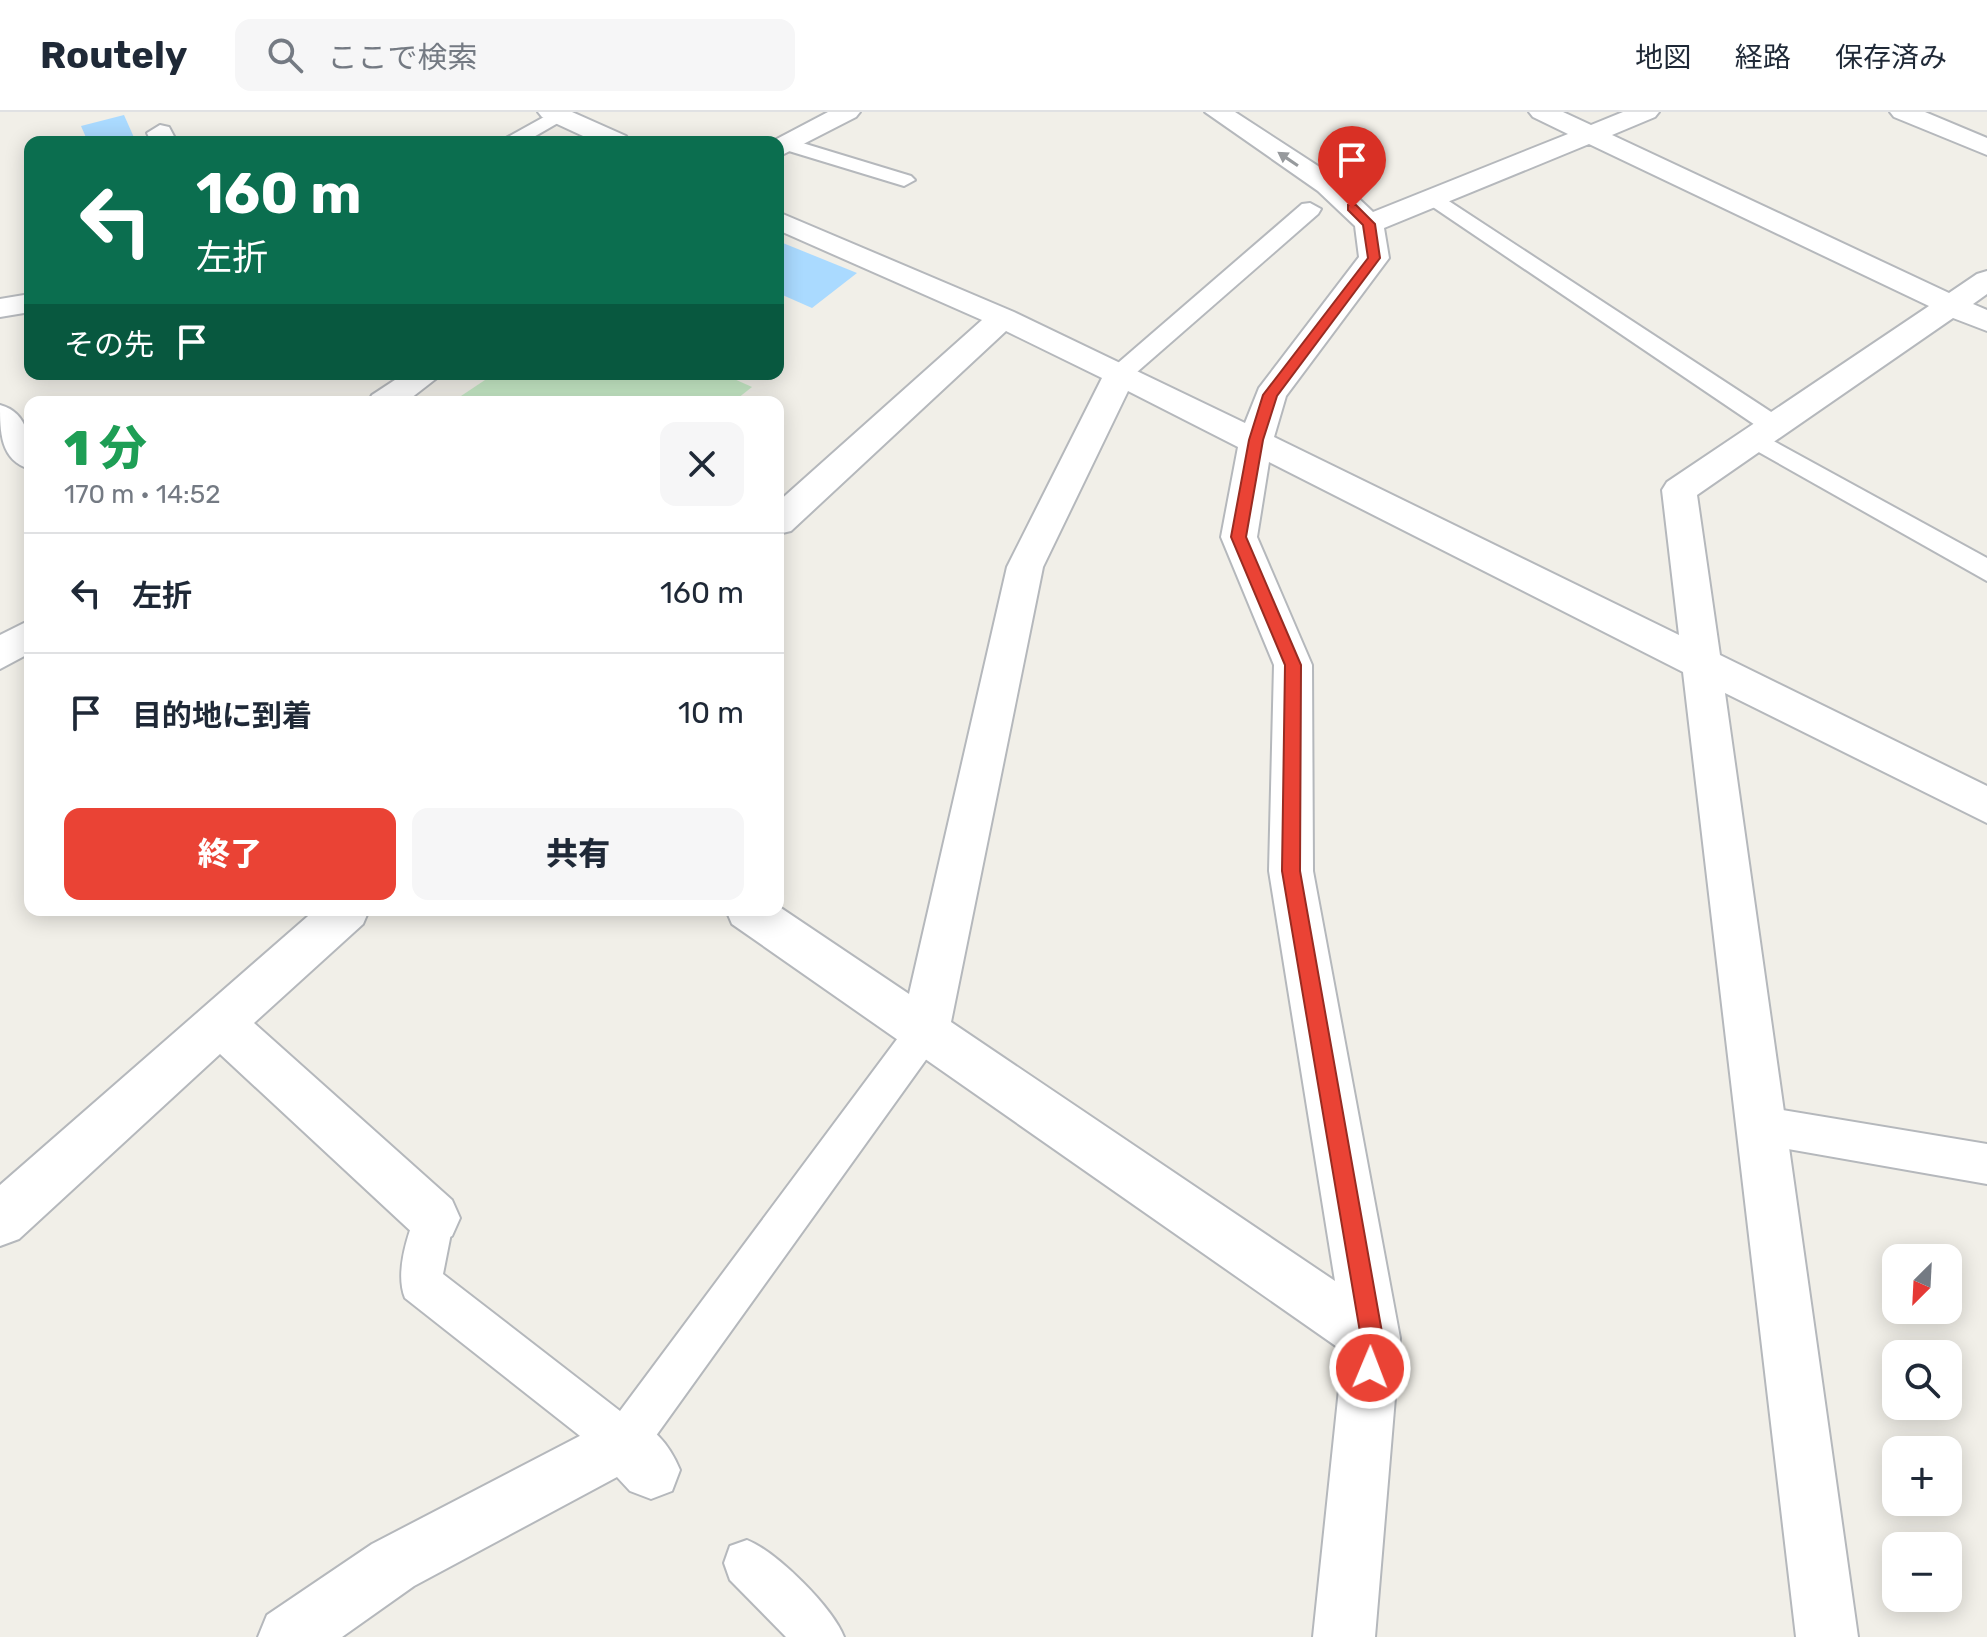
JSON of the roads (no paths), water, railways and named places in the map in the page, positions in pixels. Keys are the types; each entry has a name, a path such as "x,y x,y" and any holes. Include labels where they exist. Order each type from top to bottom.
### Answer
{"street":[{"path":"784,145 847,112"},
{"path":"1218,112 1328,185 1369,224 1374,258 1270,395 1256,440 1239,537 1293,665 1291,871 1372,1338 1344,1637"},
{"path":"1542,112 1968,313"},
{"path":"1369,224 1646,112"},
{"path":"1903,112 1987,147"},
{"path":"555,114 604,136"},
{"path":"784,223 1003,318 1120,374 1987,806"},
{"path":"1827,1637 1679,490 1968,313 1987,280"},
{"path":"0,308 24,304"},
{"path":"784,517 1003,318"},
{"path":"925,1031 1025,567 1120,374"},
{"path":"393,396 417,380"},
{"path":"0,416 24,450"},
{"path":"0,654 24,638"},
{"path":"0,1220 340,916"},
{"path":"757,916 1372,1338"},
{"path":"220,1023 434,1218"},
{"path":"289,1637 393,1565 637,1456"}],"lane":[{"path":"519,136 555,114"},
{"path":"784,147 904,180"},
{"path":"1435,198 1767,434 1987,571"},
{"path":"1120,374 1310,209"},
{"path":"434,1218 420,1283 637,1456 925,1031"},
{"path":"1759,1125 1987,1164"},
{"path":"747,1563 820,1637"}],"water":[{"path":"124,115 133,136 85,136 81,126"},
{"path":"784,243 857,273 812,308 784,296"}]}
